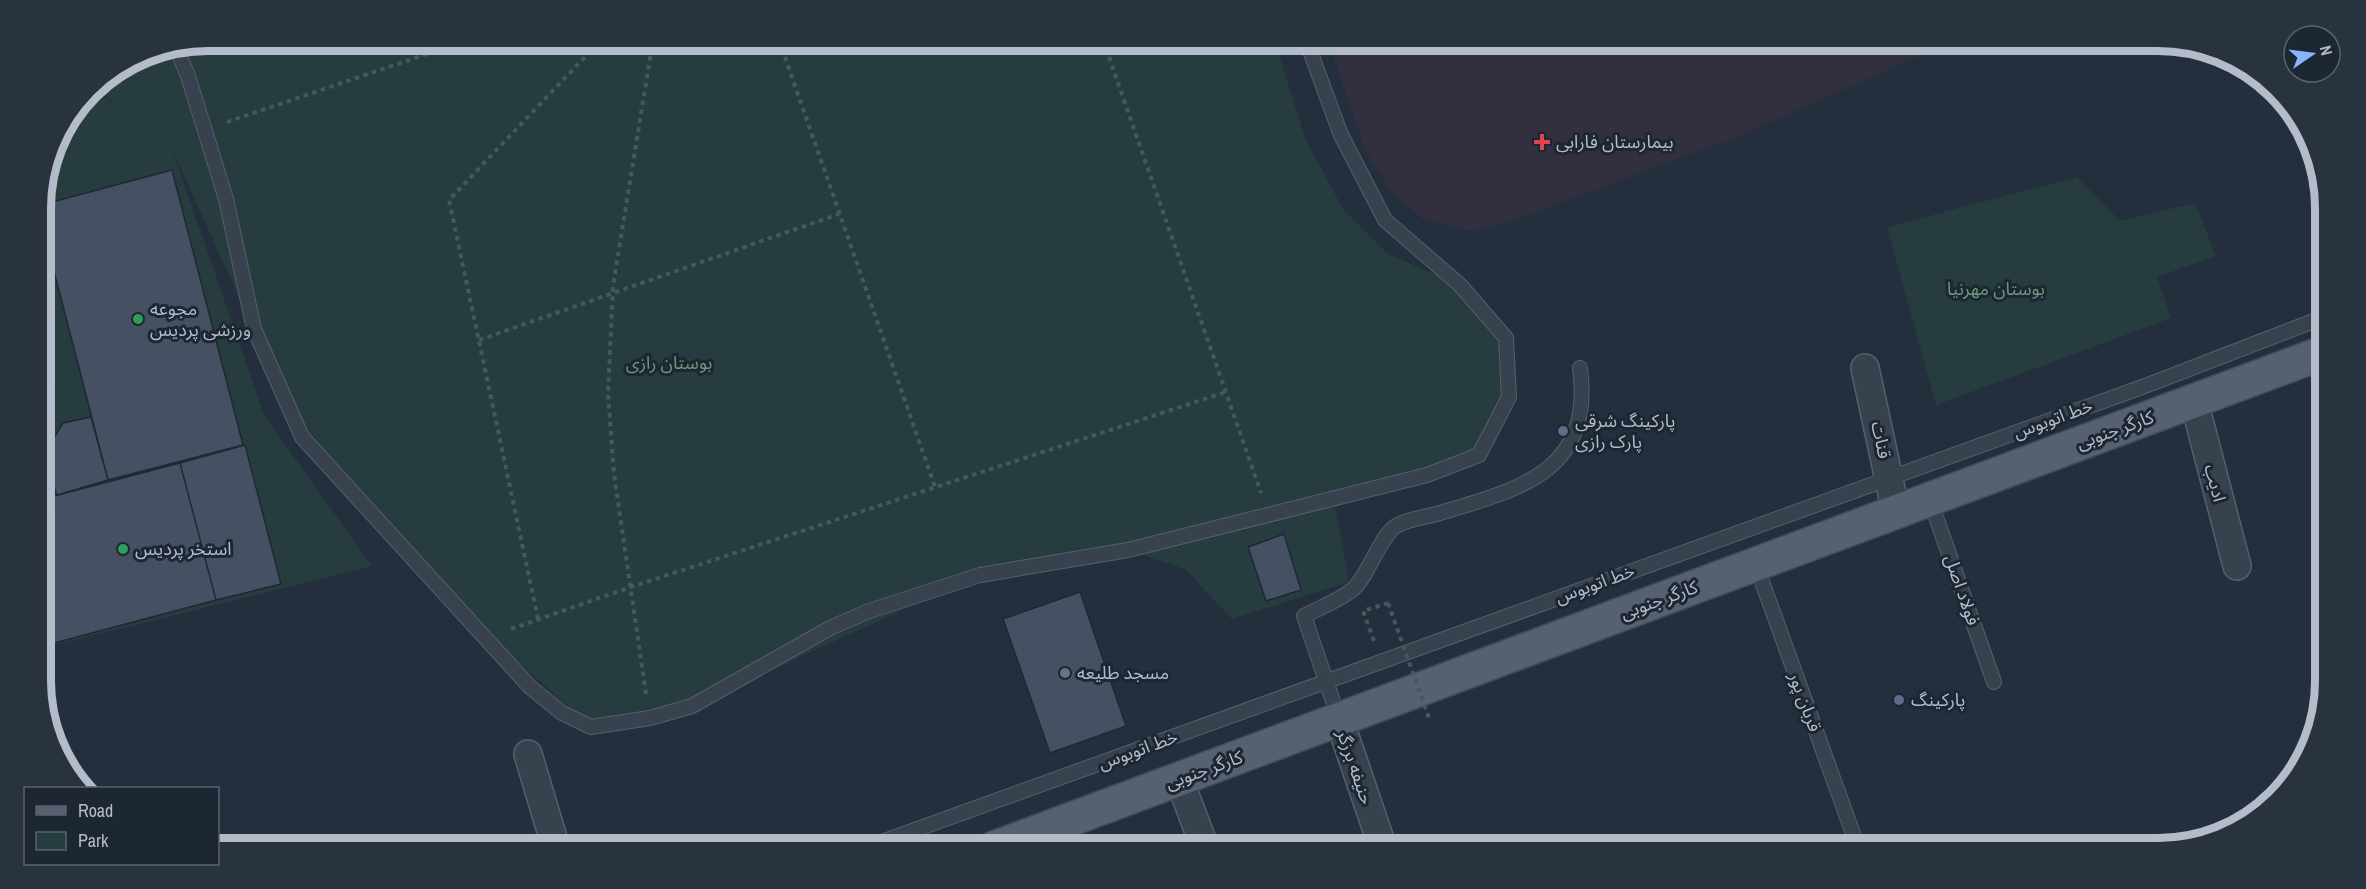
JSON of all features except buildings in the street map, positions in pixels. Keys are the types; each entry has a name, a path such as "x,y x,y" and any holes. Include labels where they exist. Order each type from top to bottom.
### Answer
{"main road":[{"name":"کارگر جنوبی","path":"1021,838 2315,356"}],"street":[{"name":"قنات","path":"1865,368 1896,512"},
{"name":"ادیب","path":"2194,401 2237,566"},
{"name":"حنیفه برزگر","path":"1339,719 1380,838"},
{"path":"528,754 553,838"},
{"path":"1179,779 1201,838"}],"lane":[{"path":"179,54 206,129 226,199 254,329 302,437 530,687 562,714 591,728 650,718 692,706 830,628 869,611 980,575 1128,550 1268,513 1427,475 1479,455 1509,397 1506,338 1460,285 1385,220 1341,135 1310,51"},
{"name":"خط اتوبوس","path":"893,838 2145,386 2315,320"},
{"path":"1339,719 1304,616 1353,589 1395,526 1520,488 1554,464 1567,448 1575,429 1582,389 1580,368"},
{"name":"فولاد اصل","path":"1930,499 1994,682"},
{"name":"قربان پور","path":"1755,564 1855,838"}],"path":[{"path":"206,129 436,51"},
{"path":"538,619 448,200 590,51"},
{"path":"650,718 628,588 614,474 608,394 614,293 651,51"},
{"path":"783,51 935,487"},
{"path":"1107,51 1268,513"},
{"path":"479,340 839,213"},
{"path":"484,638 628,588 1226,392"},
{"path":"1363,611 1388,603 1429,718"}],"shaded area":[{"name":"بیمارستان فارابی","path":"1332,51 1930,51 1749,132 1515,220 1472,231 1424,220 1390,190 1366,152"}],"green space":[{"name":"بوستان رازی","path":"1278,51 1305,138 1343,209 1388,254 1460,285 1506,338 1509,397 1479,455 1335,507 1349,582 1232,619 1185,569 1128,550 980,575 692,706 591,727 457,608 302,437 172,149 264,415 372,566 51,646 52,188 63,148 78,121 97,97 100,95 127,112 101,94 130,72 148,63 188,52"},
{"name":"بوستان مهرنیا","path":"2077,177 2120,221 2195,203 2216,256 2157,277 2171,318 1936,405 1887,227"}],"place":[{"name":"بیمارستان فارابی","path":"1542,142"},
{"name":"مجوعه ورزشی پردیس","path":"138,319"},
{"name":"پارکینگ شرقی پارک رازی","path":"1563,431"},
{"name":"استخر پردیس","path":"123,549"},
{"name":"مسجد طلیعه","path":"1065,673"},
{"name":"پارکینگ","path":"1899,700"}]}
